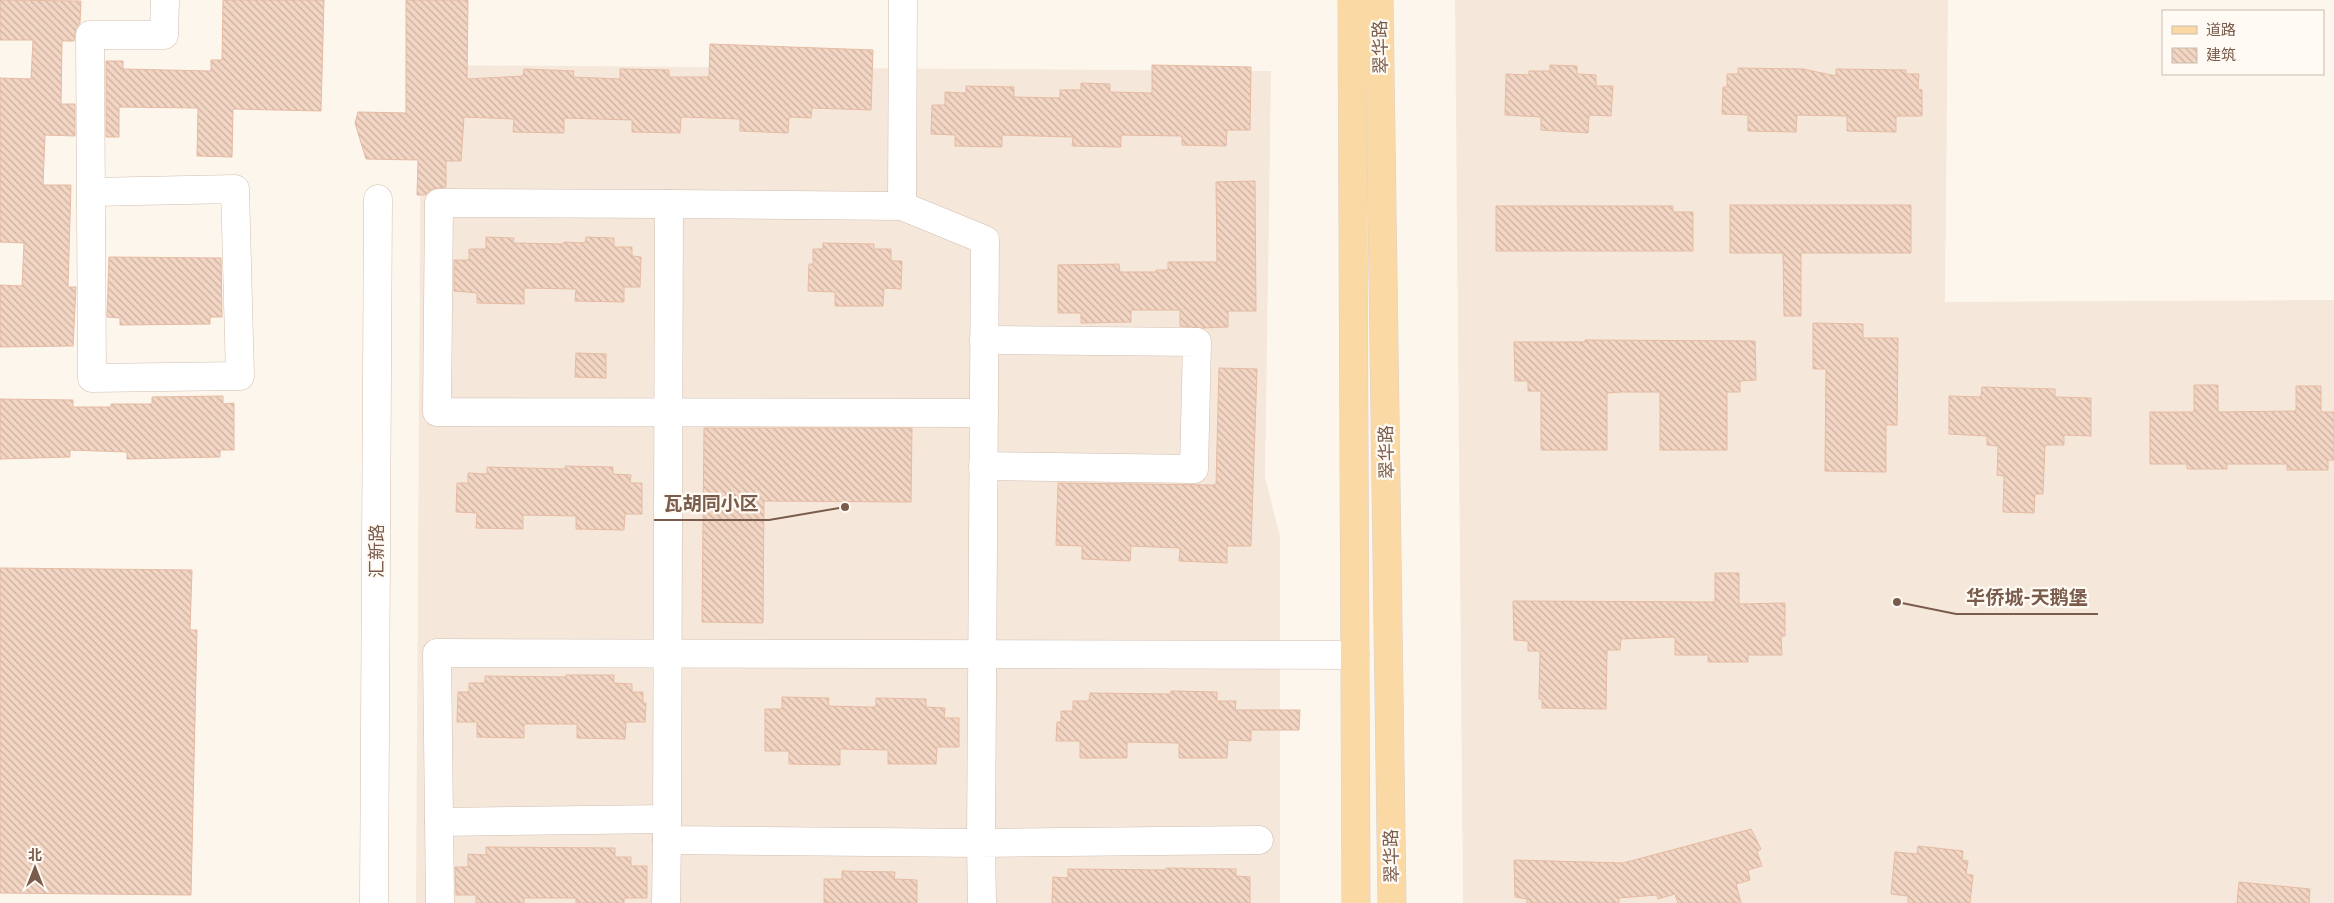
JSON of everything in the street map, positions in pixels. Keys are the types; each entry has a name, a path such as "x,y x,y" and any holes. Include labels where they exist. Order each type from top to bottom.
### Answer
{"main road":[{"name":"翠华路","path":"1352,0 1356,903"},
{"name":"翠华路","path":"1379,0 1392,903"}],"street":[{"path":"91,192 235,189 240,376 92,378 90,35 164,35 165,0"},
{"path":"902,206 903,0"},
{"name":"汇新路","path":"374,903 378,199"},
{"path":"982,903 985,240 902,206 439,203 437,412 984,413"},
{"path":"666,903 669,204"},
{"path":"983,466 1194,469 1197,342 984,340"},
{"path":"440,903 437,653 667,652 1355,655"},
{"path":"439,822 981,842 1259,840"}],"shaded area":[{"path":"1455,0 1948,0 1945,302 2334,300 2334,903 1463,903"},
{"path":"421,65 1271,71 1265,477 1280,536 1280,903 416,903"}],"building":[{"path":"0,0 81,1 80,23 76,28 74,41 62,41 61,104 75,104 75,136 45,135 43,185 71,185 68,287 76,287 73,346 0,347 0,285 22,286 24,243 0,242 0,78 31,79 33,40 0,40"},
{"path":"223,0 324,0 321,111 233,109 232,157 197,156 198,108 119,107 119,137 106,137 106,61 123,61 123,69 211,71 211,60 222,60"},
{"path":"406,0 468,0 467,79 523,76 524,69 574,71 573,77 620,79 620,69 669,70 669,77 709,77 710,44 873,50 871,110 812,108 811,118 789,117 788,133 740,131 740,119 681,117 680,133 632,132 632,120 564,118 564,133 513,132 514,119 464,117 461,161 446,161 446,187 432,189 425,195 417,195 418,160 366,159 355,123 358,112 406,113"},
{"path":"1152,65 1251,67 1250,130 1227,130 1226,146 1182,145 1182,136 1121,135 1121,147 1072,146 1073,137 1002,135 1002,147 955,146 955,135 931,134 932,105 945,105 945,92 966,93 966,86 1014,87 1014,97 1060,98 1060,90 1081,90 1081,83 1110,84 1110,92 1152,93"},
{"path":"1550,65 1577,66 1577,74 1596,75 1596,86 1613,86 1611,116 1589,115 1588,133 1541,130 1541,117 1505,115 1506,74 1529,75 1529,71 1550,71"},
{"path":"1738,68 1803,69 1836,76 1836,69 1906,70 1906,74 1919,74 1918,89 1922,90 1922,116 1896,116 1896,132 1847,131 1847,116 1797,115 1796,132 1748,131 1748,115 1722,114 1723,87 1727,87 1727,74 1738,74"},
{"path":"1255,181 1256,311 1228,311 1228,327 1202,328 1180,326 1180,310 1131,310 1131,322 1081,323 1081,313 1058,313 1058,265 1119,264 1120,272 1156,272 1156,270 1168,270 1168,262 1217,262 1216,182"},
{"path":"1730,205 1911,205 1911,253 1801,253 1801,316 1784,316 1783,253 1730,253"},
{"path":"1496,206 1673,206 1673,212 1693,212 1693,251 1496,251"},
{"path":"486,237 514,238 513,243 564,244 564,242 585,243 586,237 614,238 614,247 632,247 632,256 641,257 640,287 624,287 624,302 575,301 576,289 524,288 524,304 477,303 477,293 454,291 454,260 469,260 469,249 486,249"},
{"path":"823,243 874,244 874,249 891,249 891,261 902,261 901,289 884,288 883,306 835,306 835,292 808,291 809,264 813,264 813,249 823,249"},
{"path":"109,257 221,258 222,317 210,317 210,324 120,325 120,318 107,317"},
{"path":"1813,323 1863,324 1863,338 1898,338 1897,425 1886,425 1886,472 1825,471 1826,369 1813,369"},
{"path":"1585,340 1755,341 1756,380 1740,381 1740,392 1727,392 1727,450 1660,450 1660,392 1621,392 1607,393 1607,450 1541,450 1541,391 1528,391 1528,381 1515,381 1514,342 1585,342"},
{"path":"576,353 606,354 606,378 575,377"},
{"path":"1219,368 1257,369 1251,546 1227,546 1227,563 1179,561 1180,548 1131,546 1130,561 1082,559 1082,546 1056,545 1058,483 1216,485"},
{"path":"2194,385 2218,385 2218,412 2296,411 2296,386 2321,386 2321,412 2334,412 2334,460 2328,460 2328,470 2287,470 2287,464 2227,464 2227,469 2187,469 2187,464 2150,464 2150,412 2194,412"},
{"path":"1982,387 2055,389 2055,397 2091,398 2091,436 2064,435 2064,445 2045,445 2043,494 2035,494 2034,513 2003,512 2004,476 1997,475 1998,446 1987,445 1987,436 1949,434 1949,396 1981,397"},
{"path":"223,396 223,404 234,403 234,450 220,450 220,457 127,459 127,452 70,450 70,457 0,459 0,399 73,400 73,407 111,407 111,404 152,404 152,397"},
{"path":"704,428 912,428 911,502 764,501 763,623 702,622"},
{"path":"565,466 613,467 613,474 631,475 630,483 642,483 642,514 625,514 624,530 576,529 576,516 523,515 523,529 476,528 477,513 456,512 457,483 468,483 468,473 487,474 487,467 565,469"},
{"path":"0,568 192,570 190,630 197,630 191,895 0,893"},
{"path":"1715,573 1739,573 1739,604 1785,603 1785,636 1781,636 1782,655 1748,655 1748,662 1708,662 1708,655 1675,655 1675,637 1621,639 1620,650 1607,650 1606,709 1542,708 1542,699 1539,699 1540,651 1528,651 1528,641 1514,640 1513,601 1715,602"},
{"path":"566,675 614,675 614,683 632,684 632,692 643,692 643,703 646,703 645,722 626,722 625,739 577,738 577,724 524,724 524,738 477,737 477,722 457,722 458,692 469,692 469,683 485,683 485,676 566,677"},
{"path":"1171,691 1217,692 1217,701 1236,701 1235,710 1300,710 1299,730 1251,730 1251,741 1228,740 1227,758 1179,758 1179,743 1127,742 1127,758 1080,758 1080,741 1056,741 1057,722 1061,722 1061,711 1073,711 1073,701 1089,701 1090,693 1171,694"},
{"path":"782,697 829,698 828,706 866,707 876,707 876,698 926,699 926,707 945,708 944,718 959,718 959,747 937,747 936,764 888,764 888,750 840,749 840,765 789,764 789,751 765,751 765,709 782,709"},
{"path":"1751,829 1761,849 1757,852 1762,866 1748,870 1750,880 1736,884 1741,903 1678,903 1675,894 1658,899 1657,895 1619,898 1619,903 1527,903 1527,899 1515,897 1514,860 1623,863"},
{"path":"1918,846 1963,851 1962,860 1968,861 1966,874 1973,875 1970,903 1908,903 1908,896 1891,894 1895,852 1917,854"},
{"path":"486,847 615,848 615,857 631,857 631,866 647,866 647,898 624,898 624,903 576,903 576,898 524,898 524,903 476,903 476,895 456,895 455,867 468,867 468,854 486,855"},
{"path":"1166,868 1236,869 1236,876 1250,877 1250,903 1052,903 1053,877 1068,878 1068,869 1166,870"},
{"path":"842,871 895,872 894,879 917,880 917,903 824,903 824,879 842,879"},
{"path":"2239,882 2310,889 2309,903 2237,903"}],"place":[{"name":"瓦胡同小区","path":"845,507"},
{"name":"华侨城-天鹅堡","path":"1897,602"}]}
